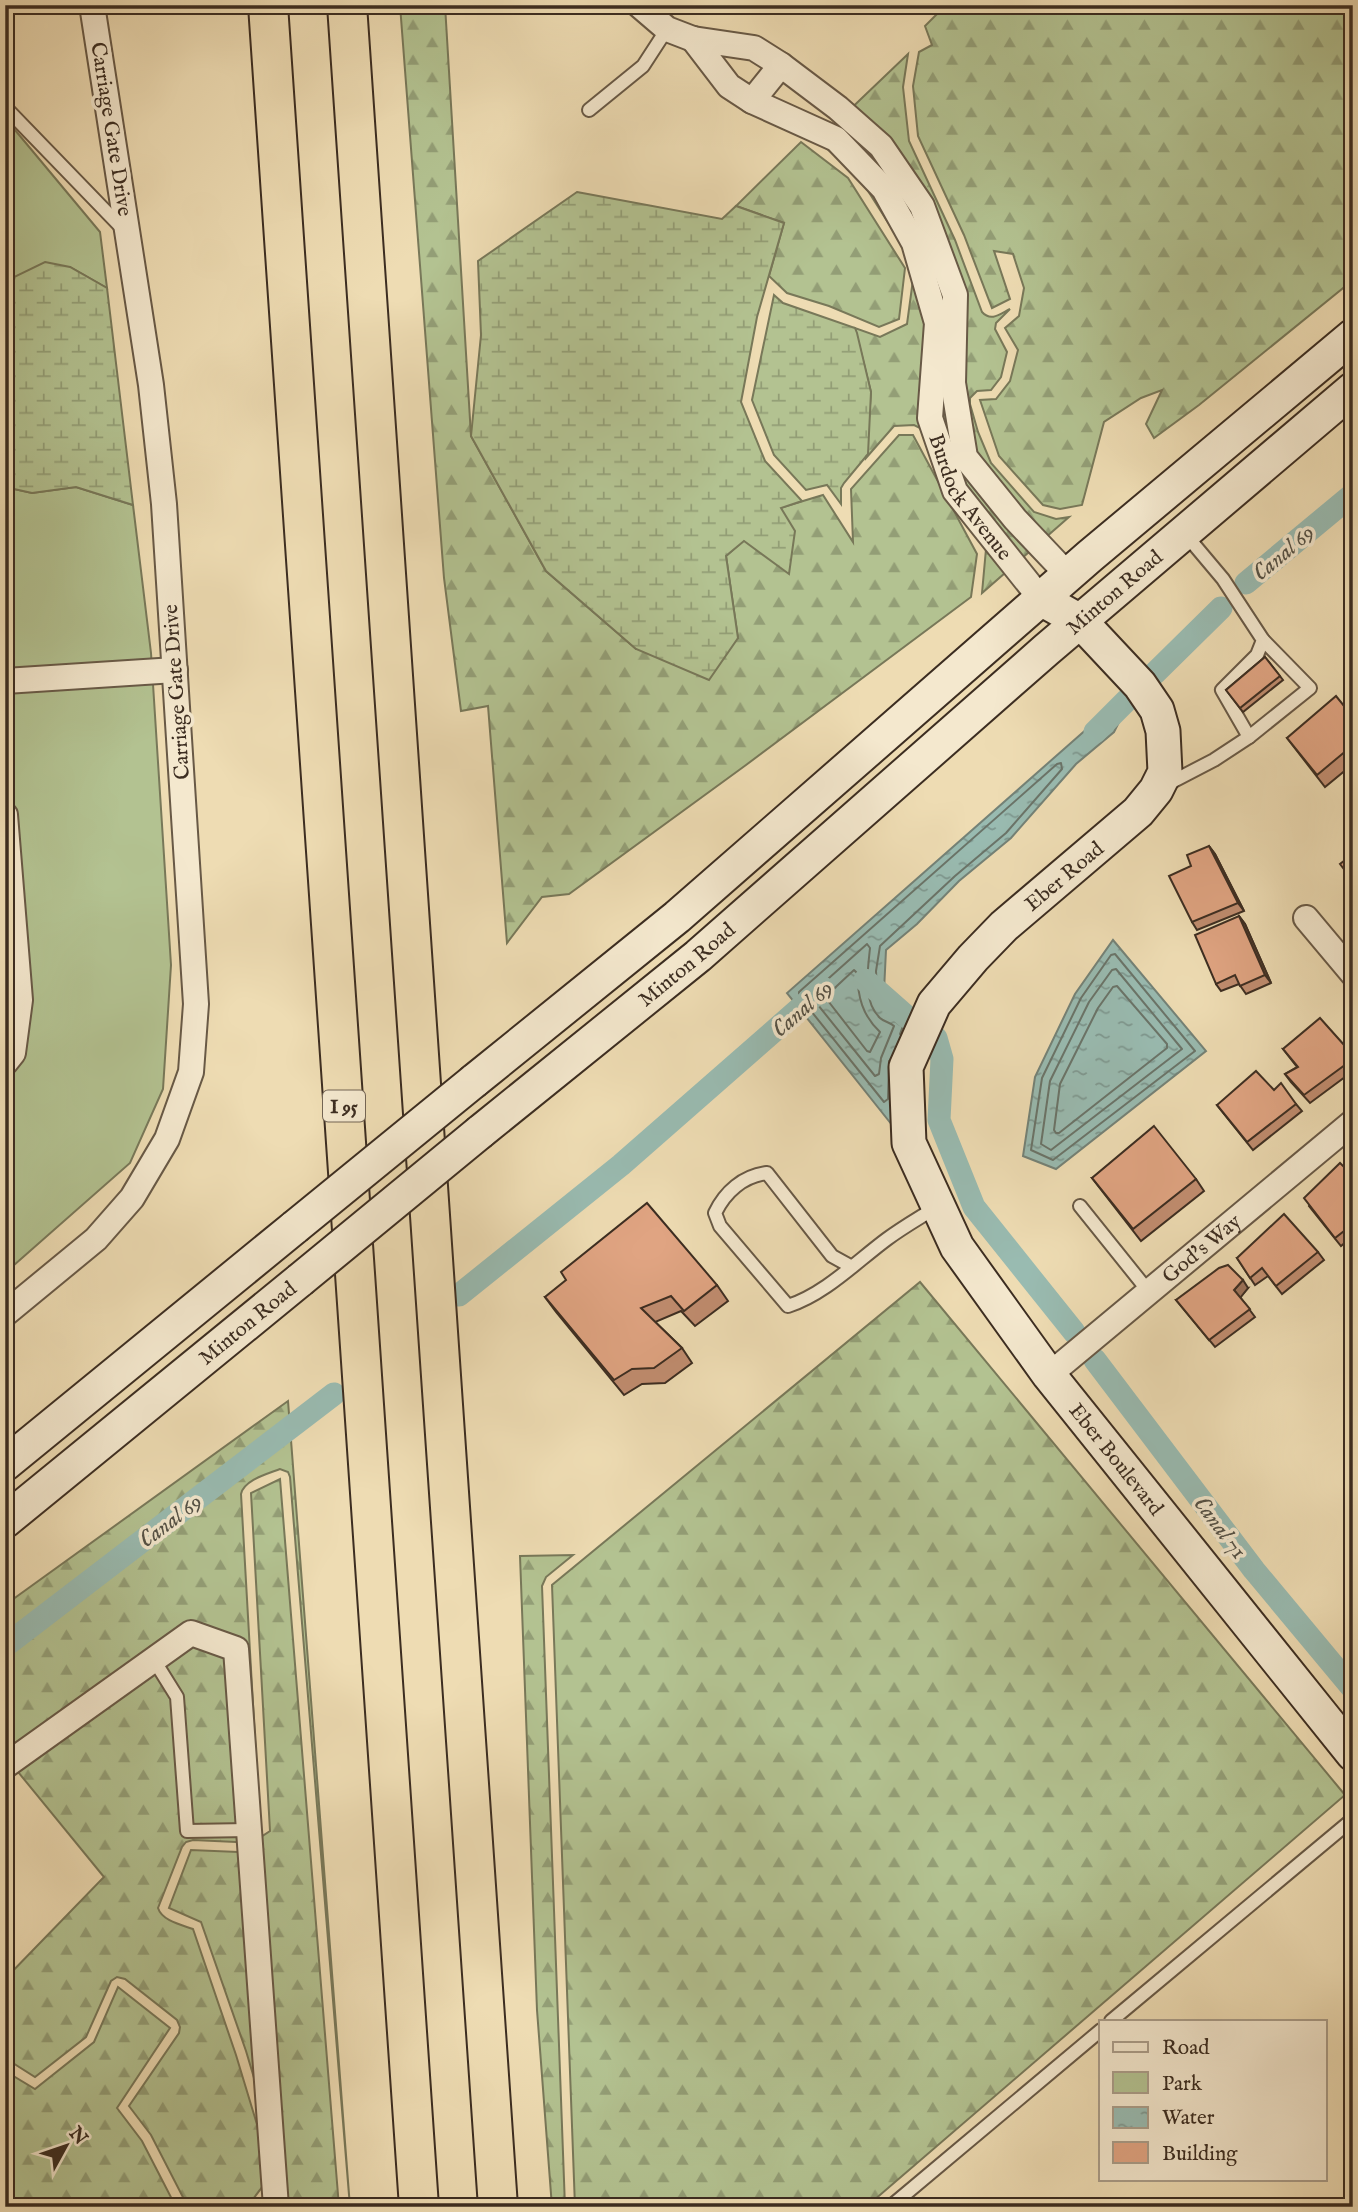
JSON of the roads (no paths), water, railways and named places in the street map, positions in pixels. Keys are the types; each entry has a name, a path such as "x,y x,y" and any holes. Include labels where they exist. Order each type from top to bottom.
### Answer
{"highway":[{"name":"I 95","path":"268,5 419,2207"},
{"path":"347,5 498,2207"}],"main road":[{"name":"Minton Road","path":"5,1464 677,917 1068,575 1353,336"},
{"name":"Minton Road","path":"5,1521 698,956 1080,621 1353,390"},
{"name":"Eber Road","path":"1068,575 1080,621"},
{"name":"Eber Road","path":"909,1143 906,1067 934,1004 1004,926 1139,812 1156,790 1165,772 1163,731 1157,710 1140,685 1080,621 1041,599"},
{"name":"Eber Boulevard","path":"909,1143 957,1248 1049,1375 1353,1754"}],"street":[{"name":"Carriage Gate Drive","path":"5,1314 96,1239 132,1198 167,1139 191,1072 196,1004 164,504 151,385 92,5"},
{"name":"Burdock Avenue","path":"639,5 667,29 693,40 754,48 781,65 838,108 881,146 922,206 955,295 943,382 930,418 955,491 1041,599"},
{"name":"Burdock Avenue","path":"693,40 729,86 752,101 836,139 884,189 914,243 937,323 943,382 965,457 1015,519 1068,575"},
{"path":"752,101 781,65"},
{"path":"828,135 838,108"},
{"path":"900,217 922,206"},
{"path":"5,681 175,670"},
{"path":"5,815 20,1000 13,1053 5,1063"},
{"path":"1306,918 1353,974"},
{"name":"God's Way","path":"1049,1375 1353,1122"},
{"path":"5,1766 191,1633 236,1650 275,2207"}],"lane":[{"path":"589,110 643,66 667,29"},
{"path":"5,107 128,234"},
{"path":"1156,790 1214,761 1310,688 1263,640 1223,579 1184,532"},
{"path":"1249,737 1222,690 1257,655 1263,640"},
{"path":"852,1267 832,1256 767,1173 755,1174 741,1182 722,1200 715,1213 730,1240 788,1306 804,1301 852,1267 888,1238 938,1206"},
{"path":"1080,1206 1149,1292"},
{"path":"154,1660 177,1697 187,1831 249,1829"},
{"path":"1112,2020 1353,1819"},
{"path":"890,2207 1099,2032"}],"water":[{"path":"1114,705 1122,716 1114,732 1076,764 1011,838 959,881 917,924 886,950 884,991 890,1006 916,1014 896,1130 787,993"},
{"path":"1113,940 1206,1051 1056,1169 1023,1156 1035,1077 1075,994"}],"waterway":[{"name":"Canal 69","path":"1246,583 1353,494"},
{"name":"Canal 69","path":"1155,673 1221,608"},
{"name":"Canal 69","path":"1095,732 1127,700"},
{"name":"Canal 71","path":"865,980 907,1017"},
{"name":"Canal 69","path":"459,1295 621,1165 823,988"},
{"name":"Canal 71","path":"936,1038 942,1059 939,1120 974,1207 1074,1332"},
{"name":"Canal 71","path":"1095,1360 1254,1570 1353,1689"},
{"name":"Canal 69","path":"5,1646 334,1394"}]}
